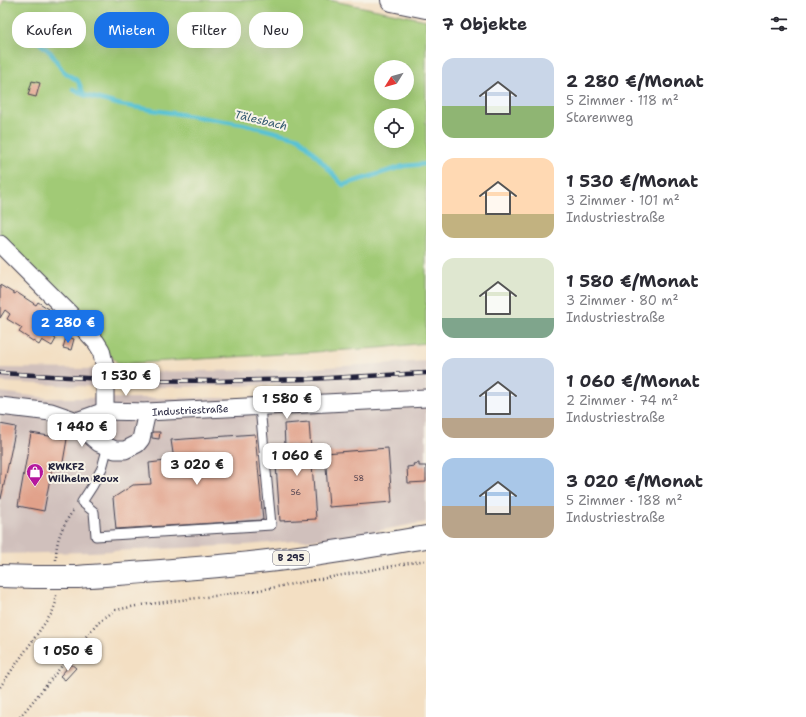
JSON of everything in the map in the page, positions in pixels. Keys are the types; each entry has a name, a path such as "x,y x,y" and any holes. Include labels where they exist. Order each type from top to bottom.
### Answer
{"main road":[{"path":"392,0 426,8"},
{"name":"B 295","path":"0,576 35,578 78,577 183,570 352,550 426,537"}],"street":[{"path":"0,244 96,342 101,350 105,367 105,411"},
{"name":"Industriestraße","path":"147,412 141,439 137,444 125,450 115,450 100,443 92,438 77,420 105,411 147,412 426,398"},
{"path":"0,406 51,412 77,420"}],"lane":[{"path":"108,446 102,468 82,502 94,512 96,536 271,525 260,407"}],"path":[{"path":"56,564 57,543 60,529 74,509 82,502"},
{"path":"20,717 98,622 116,610 141,605 254,591 426,560"},
{"path":"0,686 52,613 56,602 56,595"}],"shaded area":[{"path":"426,361 426,522 343,537 246,545 90,552 0,554 0,392 47,398 260,398 279,385 119,388 118,372 279,370"},
{"path":"0,368 99,369 97,387 0,382"}],"green space":[{"path":"4,0 329,0 426,20 426,343 379,348 119,364 0,246 0,8"}],"building":[{"path":"32,81 40,83 36,97 28,95"},
{"path":"0,285 15,294 16,292 36,305 38,302 49,309 43,317 52,323 46,333 56,339 52,346 42,340 39,345 19,332 22,328 7,319 10,314 5,310 0,318"},
{"path":"66,337 74,339 71,350 63,348"},
{"path":"309,422 316,519 280,521 276,465 296,464 295,445 285,446 284,424"},
{"path":"0,424 16,427 1,499 0,499"},
{"path":"152,432 160,432 159,439 152,438"},
{"name":"RWKFZ Wilhelm Roux","path":"31,433 67,439 62,468 52,467 44,511 18,506"},
{"path":"255,434 263,520 116,529 113,498 133,485 151,484 149,463 174,460 171,440"},
{"path":"388,448 392,502 329,507 325,453"},
{"path":"419,463 419,466 426,466 426,482 408,483 407,467 414,466 413,464"},
{"path":"71,664 76,668 65,680 60,676"}],"waterway":[{"path":"45,48 51,53 63,71 78,81 84,95"},
{"name":"Tälesbach","path":"73,89 84,95 121,105 243,124 299,138 343,185 404,166 426,164"}],"railway":[{"path":"0,373 120,380 219,381 309,379 426,373"}],"place":[{"name":"RWKFZ Wilhelm Roux","path":"35,487"}]}
